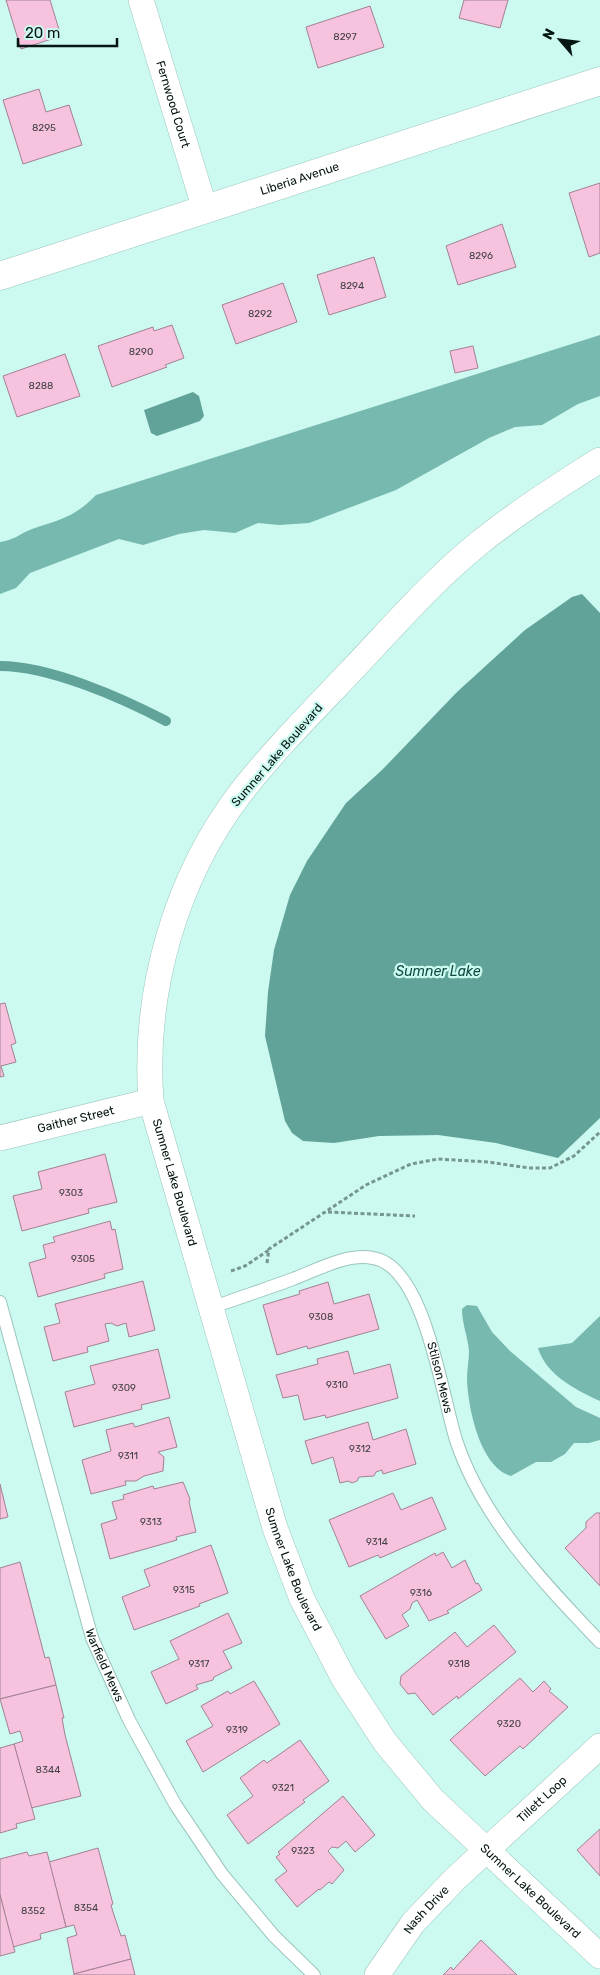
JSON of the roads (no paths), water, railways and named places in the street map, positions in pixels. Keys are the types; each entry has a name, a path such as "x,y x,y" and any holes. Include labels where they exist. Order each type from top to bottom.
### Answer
{"main road":[{"name":"Liberia Avenue","path":"0,276 600,81"}],"street":[{"name":"Fernwood Court","path":"141,0 205,209"},
{"name":"Sumner Lake Boulevard","path":"600,460 542,496 477,544 416,602 289,737 242,792 206,845 177,912 162,962 150,1028 148,1064 151,1101 203,1282 275,1528 302,1599 344,1680 385,1742 433,1800 600,1956"},
{"name":"Gaither Street","path":"0,1138 151,1101"},
{"name":"Tillett Loop","path":"486,1851 600,1746"},
{"name":"Nash Drive","path":"377,1975 413,1923 486,1851"}],"lane":[{"name":"Stilson Mews","path":"211,1308 359,1257 374,1258 398,1272 409,1287 424,1321 456,1440 470,1473 505,1531 537,1574 600,1642"},
{"name":"Warfield Mews","path":"0,1302 92,1638 129,1720 175,1804 222,1874 274,1936 314,1975"}],"water":[{"path":"193,392 199,396 204,416 200,421 157,436 151,433 144,410"},
{"name":"Sumner Lake","path":"582,594 600,613 600,1118 558,1158 496,1143 438,1135 379,1136 334,1143 303,1141 292,1133 285,1121 265,1036 268,992 274,950 290,895 307,861 346,803 383,769 457,692 525,630 572,597"}],"waterway":[{"path":"0,666 20,667 63,677 107,693 166,721"}]}
